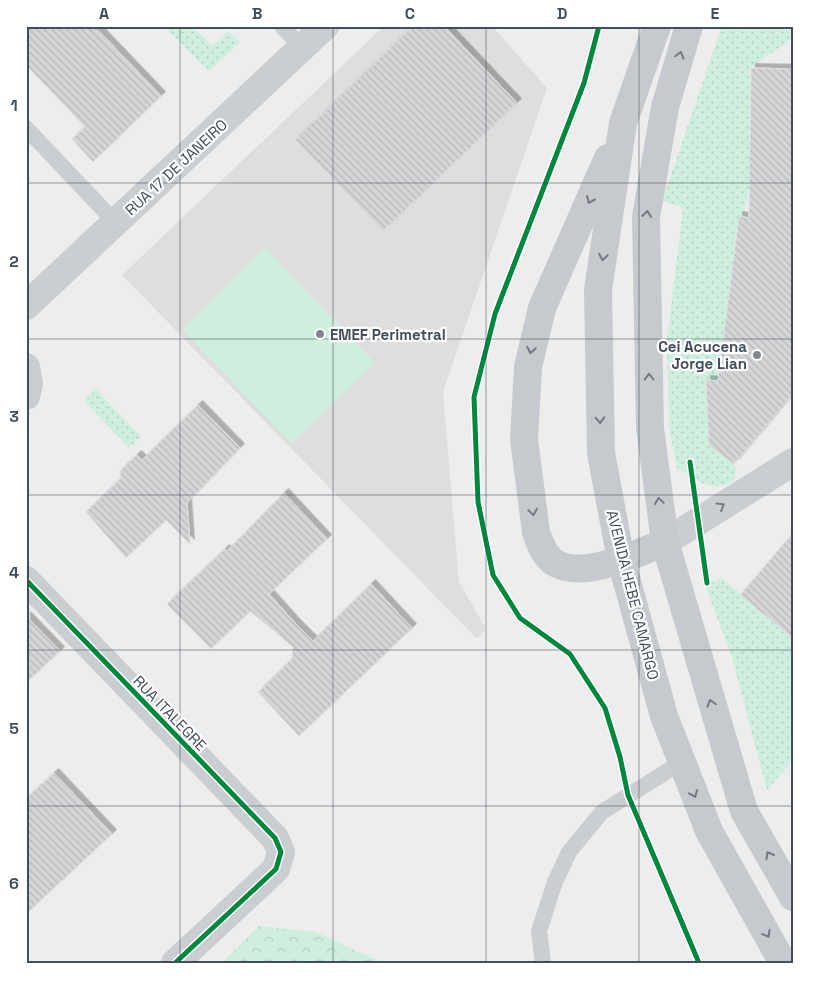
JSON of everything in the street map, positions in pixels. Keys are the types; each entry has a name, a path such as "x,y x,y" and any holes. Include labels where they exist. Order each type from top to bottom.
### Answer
{"main road":[{"name":"AVENIDA HEBE CAMARGO","path":"657,26 623,123 598,290 601,453 621,560 664,716 709,831 783,963"},
{"path":"689,26 665,107 646,217 650,428 665,542 744,811 793,897"},
{"path":"623,123 542,308 528,367 524,439 536,532 541,546 549,558 558,565 596,568 665,542"}],"street":[{"name":"RUA 17 DE JANEIRO","path":"26,306 325,26"},
{"path":"26,367 29,384 26,396"},
{"path":"665,542 793,462"},
{"name":"RUA ITALEGRE","path":"26,580 275,838 282,852 276,868 174,963"}],"lane":[{"path":"282,26 302,48"},
{"path":"26,128 116,223"},
{"path":"543,963 539,931 555,882 569,852 602,812 682,762"}],"shaded area":[{"name":"EMEF Perimetral","path":"384,26 492,26 547,88 443,392 459,582 484,625 485,630 480,637 476,638 122,275"}],"green space":[{"path":"164,26 192,26 212,46 228,31 240,42 209,71"},
{"path":"722,26 793,26 793,38 750,68 749,189 743,217 739,219 718,380 706,380 709,446 734,464 737,470 734,480 727,485 712,486 698,481 677,468 669,427 667,340 683,208 662,201"},
{"path":"265,248 375,363 291,443 182,329"},
{"path":"96,389 141,437 129,448 84,401"},
{"path":"721,578 793,637 793,760 767,790 731,654 707,591 711,583"},
{"path":"259,926 316,932 383,963 222,963"}],"building":[{"path":"26,26 94,26 161,96 93,162 72,139 85,127 26,65"},
{"path":"413,26 444,26 517,103 383,231 295,140"},
{"name":"Cei Acucena Jorge Lian","path":"751,68 793,69 793,384 791,396 734,464 709,446 706,380 718,381 739,216 749,218"},
{"path":"198,405 240,448 187,503 190,544 166,520 126,558 86,512 121,478 120,471 137,455 142,460"},
{"path":"284,493 327,539 269,594 295,623 313,641 371,584 412,628 299,736 258,692 292,659 293,647 250,611 211,649 167,604 225,549 227,551"},
{"path":"793,533 793,638 740,595"},
{"path":"26,616 60,651 26,683"},
{"path":"54,773 112,834 26,914 26,799"}],"cycle path":[{"path":"599,26 584,83 495,314 474,397 478,502 493,575 520,618 570,654 605,708 620,757 628,795 699,963"},
{"path":"690,462 707,583"},
{"path":"26,580 275,838 281,852 276,869 175,963"}],"place":[{"name":"EMEF Perimetral","path":"320,334"},
{"name":"Cei Acucena Jorge Lian","path":"757,355"}]}
